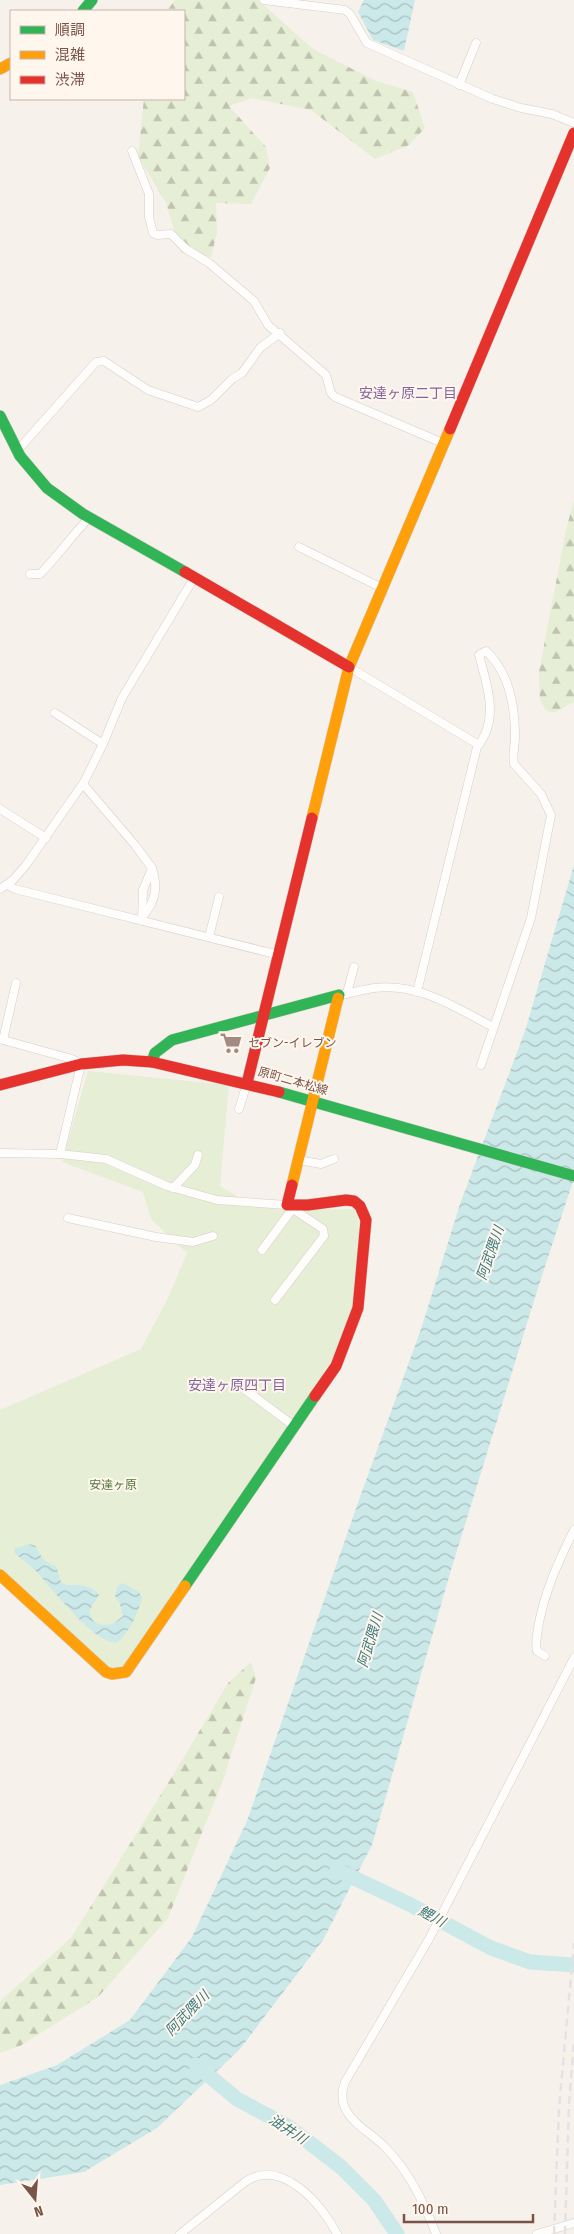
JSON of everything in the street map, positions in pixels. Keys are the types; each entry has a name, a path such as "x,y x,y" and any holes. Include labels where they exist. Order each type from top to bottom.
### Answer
{"street":[{"path":"84,10 92,0"},
{"path":"264,0 345,10 350,14 367,43 460,85 521,108 552,114 574,123"},
{"path":"460,85 476,43"},
{"path":"240,1108 265,1015 349,668 445,444 574,133"},
{"path":"132,151 149,194 149,217 153,233 156,235 171,234 186,249 209,263 254,301 268,325 280,333 326,375 331,394 335,397 445,444"},
{"path":"17,451 96,362 104,361 148,390 161,396 198,407 211,400 232,379 242,373 260,348 280,333"},
{"path":"0,416 17,451 38,478 58,497 90,518 315,646 479,745"},
{"path":"30,574 40,574 55,559 76,531 90,518"},
{"path":"300,547 384,588"},
{"path":"0,890 8,885 46,838 83,784 103,744 122,698 194,578"},
{"path":"418,992 479,745 487,734 490,718 488,691 479,655 486,651 495,660 512,700 515,719 514,764 541,794 551,815 530,918 481,1065"},
{"path":"55,713 103,744"},
{"path":"83,784 152,868 157,883 154,902 142,918"},
{"path":"0,809 46,838"},
{"path":"142,918 143,890 152,868"},
{"path":"8,885 15,889 142,918 209,938 279,955"},
{"path":"209,938 219,897"},
{"path":"262,1250 290,1207 298,1160 313,1101 343,994 354,968"},
{"path":"16,983 2,1040 72,1059 81,1064 60,1154"},
{"path":"152,1062 155,1053 172,1040 343,994 375,988 431,995 493,1027"},
{"name":"原町二本松線","path":"0,1085 81,1064 123,1060 152,1062 247,1083 574,1176"},
{"path":"0,1153 60,1154 106,1159 173,1188 217,1200 290,1207 352,1200 362,1207 366,1220 358,1312 336,1366 126,1672 112,1674 106,1672 0,1575"},
{"path":"173,1188 195,1165 198,1155"},
{"path":"298,1160 321,1164 334,1159"},
{"path":"275,1300 324,1236 323,1229 290,1207"},
{"path":"68,1218 156,1237 193,1242 213,1236"},
{"path":"243,1388 294,1426"},
{"path":"546,1656 537,1651 535,1646 540,1621 549,1584 574,1530"},
{"path":"436,2234 424,2203 409,2177 386,2147 352,2118 346,2109 342,2091 345,2082 429,1939 574,1658"},
{"path":"180,2234 244,2182 252,2177 262,2175 280,2177 312,2199 326,2215 337,2234"},
{"path":"537,2234 574,2223"}],"green space":[{"path":"175,0 258,0 313,49 376,81 413,92 425,128 409,145 375,159 311,110 252,98 229,106 266,147 270,168 251,204 216,203 217,233 211,257 181,253 166,203 138,156 144,100 185,100 185,10 168,10"},
{"path":"574,500 574,702 555,712 546,711 540,701 539,672 566,530"},
{"name":"安達ヶ原","path":"88,1071 229,1085 220,1186 253,1206 287,1210 356,1209 359,1227 352,1313 334,1356 304,1405 126,1668 111,1670 0,1570 0,1410 141,1349 168,1298 187,1253 151,1219 143,1192 62,1162"},
{"path":"251,1662 256,1678 223,1780 168,1918 98,1997 20,2046 0,2053 0,2001 71,1938 175,1772 228,1683"}],"water":[{"path":"364,0 415,0 404,51 373,40 358,12"},
{"name":"阿武隈川","path":"574,865 574,1178 451,1570 372,1845 323,1940 240,2049 157,2128 84,2172 0,2185 0,2085 57,2065 130,2020 192,1937 247,1821 421,1329 460,1204 525,1031"},
{"path":"29,1544 36,1546 43,1559 56,1566 61,1582 66,1585 88,1587 96,1591 99,1595 89,1611 93,1621 97,1623 109,1624 116,1622 123,1616 120,1604 115,1596 117,1587 122,1583 138,1591 142,1597 136,1615 127,1632 118,1642 109,1641 87,1627 35,1570 15,1553 14,1549"}],"waterway":[{"name":"鯉川","path":"337,1870 409,1904 491,1948 530,1962 574,1965"},
{"name":"油井川","path":"196,2065 237,2099 289,2127 341,2167 374,2200 397,2234"}],"railway":[{"path":"554,2234 559,2108 574,1943"},
{"path":"565,2234 569,2104 574,2040"}],"traffic: fast":[{"path":"84,10 92,0"},
{"path":"0,416 20,456 47,488 83,514 185,572"},
{"path":"152,1062 155,1053 172,1040 339,995 338,998"},
{"path":"279,1092 574,1176"},
{"path":"185,1586 315,1396"}],"traffic: slow":[{"path":"0,69 10,64"},
{"path":"312,818 349,667 450,429"},
{"path":"292,1185 338,998"},
{"path":"0,1575 106,1672 112,1674 126,1672 185,1586"}],"traffic: jam":[{"path":"450,429 574,133"},
{"path":"185,572 349,667"},
{"path":"247,1083 312,818"},
{"path":"0,1085 81,1064 123,1060 152,1062 279,1092"},
{"path":"292,1185 287,1205 354,1201 360,1206 366,1220 358,1308 336,1366 315,1396"}],"place":[{"name":"セブン-イレブン","path":"231,1043"}],"district":[{"name":"安達ヶ原二丁目","path":"408,393"},
{"name":"安達ヶ原四丁目","path":"237,1385"}]}
